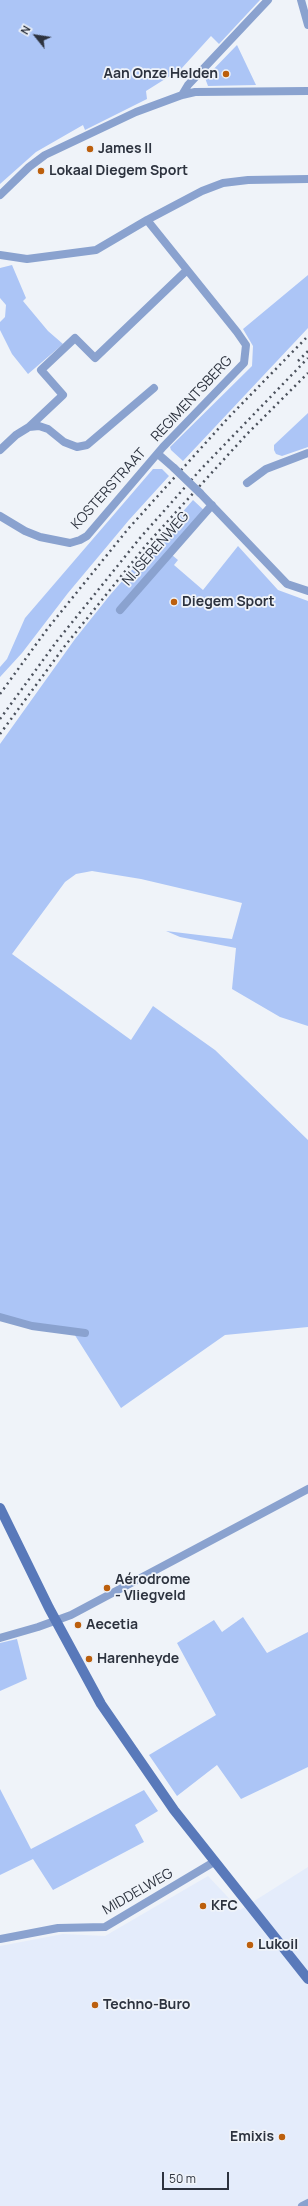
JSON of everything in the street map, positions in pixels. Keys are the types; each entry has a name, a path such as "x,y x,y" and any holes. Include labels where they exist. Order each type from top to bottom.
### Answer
{"main road":[{"path":"0,1508 56,1621 106,1710 174,1810 308,1979"}],"street":[{"path":"182,95 188,85 268,0"},
{"path":"301,0 308,25"},
{"path":"0,195 28,167 45,155 136,112 182,95 195,92 308,91"},
{"path":"0,255 28,258 96,250 147,220 202,191 223,184 248,180 308,179"},
{"path":"0,450 29,427 63,395 41,370 75,338 95,358 187,270 147,220"},
{"name":"REGIMENTSBERG","path":"158,454 244,363 246,345 187,270"},
{"path":"29,427 39,426 48,429 64,442 77,447 87,445 154,388"},
{"path":"247,483 266,469 308,453"},
{"name":"KOSTERSTRAAT","path":"0,516 25,531 40,537 60,542 77,542 87,536 158,454 212,505 287,584 308,591"},
{"name":"NIJSERENWEG","path":"120,610 212,505"},
{"path":"0,1317 32,1326 85,1333"},
{"path":"0,1638 56,1621 133,1583 200,1545 308,1489"},
{"name":"MIDDELWEG","path":"0,1939 58,1928 105,1927 214,1862"},
{"path":"302,2206 308,2203"}],"shaded area":[{"path":"0,0 260,0 219,44 211,36 181,69 146,91 147,99 85,130 83,125 36,152 0,184"},
{"path":"237,45 256,85 208,86 205,78"},
{"path":"12,265 26,298 23,301 48,331 63,344 28,374 12,354 0,330 0,322 5,317 6,305 0,298 0,268"},
{"path":"308,275 308,328 183,461 171,450 170,447 252,366 253,346 243,329"},
{"path":"308,413 308,447 282,456 276,454 274,445"},
{"path":"153,469 162,469 169,476 129,520 68,593 22,653 0,677 0,667 7,659 25,618"},
{"path":"193,500 208,514 172,555 178,560 174,565 203,590 238,546 278,590 308,601 308,1026 280,1017 232,989 236,948 180,937 166,931 232,939 242,903 226,899 141,879 92,871 76,874 65,882 12,954 131,1040 153,1006 215,1050 308,1140 308,1327 225,1335 121,1408 71,1329 40,1325 0,1314 0,744 75,639 110,595"},
{"path":"243,1617 267,1653 308,1632 308,1767 241,1799 217,1765 177,1796 149,1755 216,1715 177,1643 214,1620 222,1632"},
{"path":"17,1639 27,1679 0,1691 0,1643"},
{"path":"0,1789 31,1849 144,1790 158,1811 135,1825 144,1842 53,1890 33,1859 0,1875"},
{"path":"308,1867 308,2206 0,2206 0,1946 63,1934 105,1936 208,1876 240,1910"}],"railway":[{"path":"0,694 48,628 128,529 229,417 308,336"},
{"path":"298,361 308,351"},
{"path":"0,719 57,641 140,538 202,468 308,358"},
{"path":"0,734 64,647 147,544 247,434 308,373"}],"place":[{"name":"Aan Onze Helden","path":"226,74"},
{"name":"James II","path":"90,149"},
{"name":"Lokaal Diegem Sport","path":"41,171"},
{"name":"Diegem Sport","path":"174,602"},
{"name":"Aérodrome - Vliegveld","path":"107,1588"},
{"name":"Aecetia","path":"78,1625"},
{"name":"Harenheyde","path":"89,1659"},
{"name":"KFC","path":"203,1906"},
{"name":"Lukoil","path":"250,1945"},
{"name":"Techno-Buro","path":"95,2005"},
{"name":"Emixis","path":"282,2137"}]}
